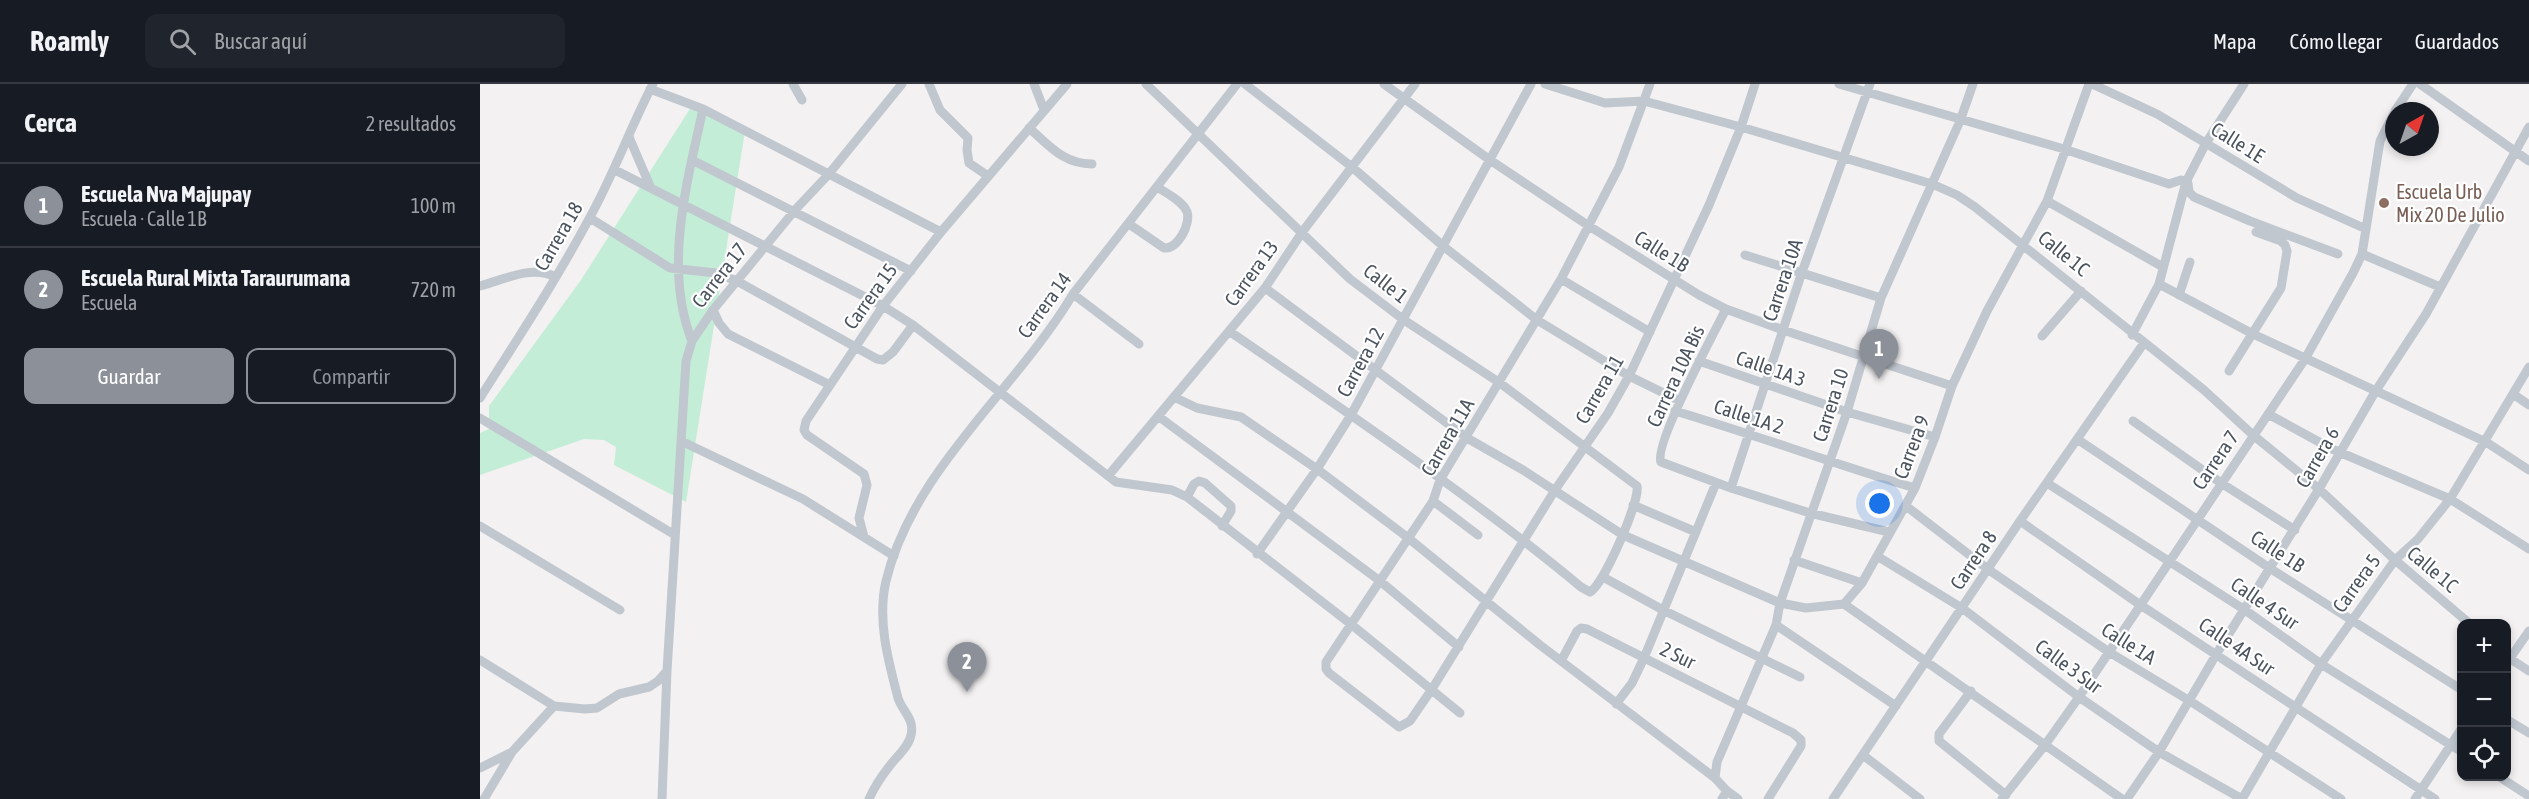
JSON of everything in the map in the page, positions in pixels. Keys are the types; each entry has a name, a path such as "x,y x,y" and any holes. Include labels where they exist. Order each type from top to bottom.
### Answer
{"street":[{"path":"793,84 802,100"},
{"name":"Carrera 17","path":"662,799 667,671 686,361 692,341 713,310 766,245 828,175 902,84"},
{"path":"929,84 940,110 969,138 967,150 969,163 988,176"},
{"path":"1034,84 1044,110"},
{"name":"Carrera 15","path":"864,537 859,518 867,485 864,474 807,435 804,430 812,410 883,306 940,232 1067,84"},
{"name":"Calle 1","path":"1146,84 1303,231 1350,279 1404,320 1500,383 1584,449 1629,479 1638,489 1633,505"},
{"name":"Carrera 14","path":"869,799 887,768 910,739 912,732 909,717 899,700 882,619 886,581 894,556 914,511 936,477 1057,320 1073,294 1237,84"},
{"path":"1245,84 1352,167 1443,246 1536,320 1629,376 1680,401"},
{"name":"Calle 1B","path":"1384,84 1490,160 1589,226 1674,280 1726,309 1864,358 1952,386"},
{"name":"Carrera 13","path":"1108,476 1265,288 1303,231 1414,84"},
{"name":"Carrera 12","path":"1257,554 1317,469 1351,415 1531,84"},
{"name":"Calle 1C","path":"1545,84 1605,103 1644,101 1741,127 1932,184 1976,207 2025,244 2144,344 2204,390 2464,619"},
{"name":"Carrera 11A","path":"1432,689 1405,726 1399,727 1390,723 1326,669 1326,662 1433,501 1440,480 1561,279 1619,167 1650,84"},
{"name":"Carrera 11","path":"1432,689 1460,647 1523,540 1584,449 1629,376 1709,205 1741,127 1755,84"},
{"path":"1839,84 1868,88 1960,121 2064,149 2171,184 2180,180 2185,184 2189,194 2194,197 2338,254"},
{"name":"Carrera 10","path":"1715,778 1717,762 1776,625 1780,603 1847,412 1881,298 1960,121 1973,84"},
{"name":"Calle 1E","path":"2091,84 2108,87 2296,198 2366,229"},
{"name":"Carrera 9","path":"1844,604 1862,583 1888,532 1915,488 1952,386 1987,311 2047,201 2064,149 2091,84"},
{"path":"2132,334 2159,284 2185,184 2206,143 2244,84"},
{"name":"Carrera 7","path":"2401,102 2413,84"},
{"path":"2420,84 2529,161"},
{"path":"652,86 703,109 940,232"},
{"name":"Carrera 18","path":"480,398 590,218 615,170 652,86"},
{"name":"Carrera 10A","path":"1731,488 1764,385 1868,88"},
{"path":"692,341 685,323 677,269 684,203 703,109"},
{"name":"Carrera 6","path":"2127,799 2159,752 2217,653 2295,530 2375,392 2427,311 2529,127"},
{"path":"1029,128 1065,159 1077,164 1092,164"},
{"name":"Carrera 7","path":"2004,797 2079,697 2139,604 2306,359 2361,257 2380,141 2385,131"},
{"path":"629,137 650,186"},
{"path":"692,160 795,210 911,271"},
{"path":"615,170 883,306 913,325 1108,476 1124,484 1172,490 1186,497 1460,712"},
{"path":"1129,224 1164,248 1177,243 1187,212 1157,188"},
{"path":"2047,201 2163,267"},
{"path":"590,218 656,260 677,269 716,273 737,281 856,345 877,359 883,360 893,352 913,325"},
{"path":"2229,371 2282,284 2287,251 2281,241 2256,232"},
{"path":"1745,255 1802,275 1881,298"},
{"path":"2361,257 2440,287"},
{"path":"2179,295 2190,262"},
{"path":"480,286 531,271 545,272 556,277"},
{"path":"1561,279 1650,332"},
{"path":"2159,284 2253,334 2486,442 2529,470"},
{"path":"1265,288 1467,438 1555,490 1623,535 1780,603 1806,608 1844,604 1927,660 2122,799"},
{"path":"2042,336 2081,291"},
{"path":"1073,294 1139,344"},
{"name":"Carrera 10A Bis","path":"1716,483 1667,466 1659,459 1675,411 1726,309"},
{"path":"713,310 719,323 728,334 830,385"},
{"path":"1229,331 1351,415 1523,540 1587,591 1596,589 1603,577 1623,535 1633,505 1696,532"},
{"name":"Carrera 8","path":"1833,799 2020,521 2144,344"},
{"name":"Calle 1A 3","path":"1700,361 1764,385 1935,438"},
{"name":"Carrera 5","path":"2242,799 2321,664 2395,560 2418,539 2450,499 2529,367"},
{"path":"2513,394 2529,405"},
{"path":"1174,397 1197,408 1241,417 1317,469 1407,537 1616,704 1715,778 1725,795 1738,799"},
{"name":"Calle 1A 2","path":"1675,411 1748,433 1829,463 1915,488"},
{"path":"2268,414 2340,452 2450,499 2529,549"},
{"path":"1158,416 1380,580 1460,647"},
{"path":"480,418 675,535"},
{"path":"2133,421 2221,483 2295,530"},
{"name":"Calle 1B","path":"2077,439 2271,569 2457,687"},
{"path":"681,441 803,499 894,556"},
{"path":"1186,497 1199,481 1225,499 1231,506 1231,512 1222,526"},
{"path":"1616,704 1632,683 1644,658 1716,483 1810,513 1888,532"},
{"name":"Calle 4 Sur","path":"2047,483 2245,609 2321,664 2457,750"},
{"path":"1433,501 1478,535"},
{"name":"Calle 1A","path":"1906,506 1989,570 2109,652 2190,701 2341,799"},
{"name":"Calle 4A Sur","path":"2020,521 2139,604 2217,653 2418,795 2435,799"},
{"path":"480,526 620,609"},
{"name":"Calle 3 Sur","path":"1877,556 1962,608 2079,697 2159,752 2242,799"},
{"path":"1794,560 1862,583"},
{"path":"1603,577 1663,610 1800,677"},
{"path":"1776,625 1896,706"},
{"name":"2 Sur","path":"1561,661 1577,631 1583,628 1793,733 1801,740 1801,746 1768,799"},
{"path":"2511,656 2529,631"},
{"path":"480,660 554,706 594,709 619,694 654,684 667,671"},
{"path":"2511,662 2529,671"},
{"path":"1971,691 1939,734 1938,741 2004,797"},
{"path":"484,799 512,752 554,706"},
{"path":"2511,722 2529,733"},
{"path":"2418,795 2457,735"},
{"path":"480,768 512,752"},
{"path":"1863,755 1920,799"},
{"path":"2505,781 2529,796"}],"green space":[{"path":"693,104 745,131 686,502 614,465 616,447 604,440 584,439 480,475 480,433 489,429 489,406 581,280"}],"place":[{"name":"Escuela Urb Mix 20 De Julio","path":"2384,203"},
{"name":"Escuela Nva Majupay","path":"1879,379"},
{"name":"Escuela Rural Mixta Taraurumana","path":"967,692"}]}
